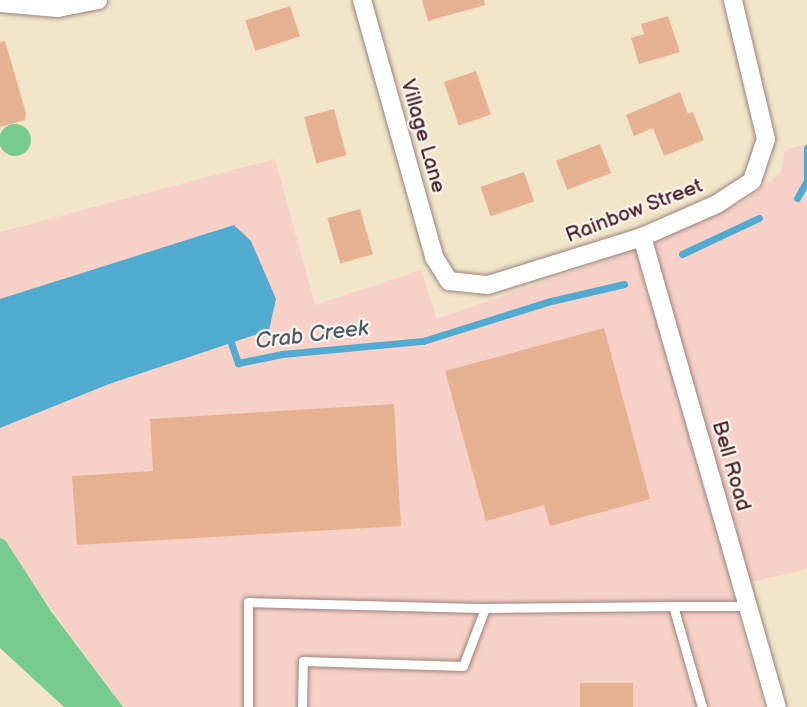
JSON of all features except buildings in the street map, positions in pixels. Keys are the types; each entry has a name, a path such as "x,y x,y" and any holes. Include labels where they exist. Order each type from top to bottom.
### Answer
{"street":[{"path":"0,3 41,3 58,8 98,0"},
{"name":"Village Lane","path":"362,0 434,257 449,281"},
{"name":"Rainbow Street","path":"449,281 488,285 642,237 717,204 752,181 766,139 732,0"},
{"name":"Bell Road","path":"642,237 777,707"}],"lane":[{"path":"248,707 248,602 485,608 749,606"},
{"path":"673,606 702,707"},
{"path":"302,707 303,661 463,666 485,608"}],"shaded area":[{"path":"807,144 807,569 730,587 764,707 123,707 0,538 0,232 275,159 315,305 421,270 437,319 601,262 745,202 781,172 785,150"}],"green space":[{"path":"15,124 26,129 31,140 26,151 15,156 4,151 -1,140 4,129"},
{"path":"0,538 5,540 51,611 123,707 64,707 0,648"}],"water":[{"path":"234,225 251,241 276,299 269,330 109,384 0,428 0,299"}],"waterway":[{"name":"Crab Creek","path":"797,198 807,181 807,148"},
{"name":"Crab Creek","path":"682,254 759,218"},
{"name":"Crab Creek","path":"229,337 238,363 282,354 423,341 551,301 624,284"}]}
